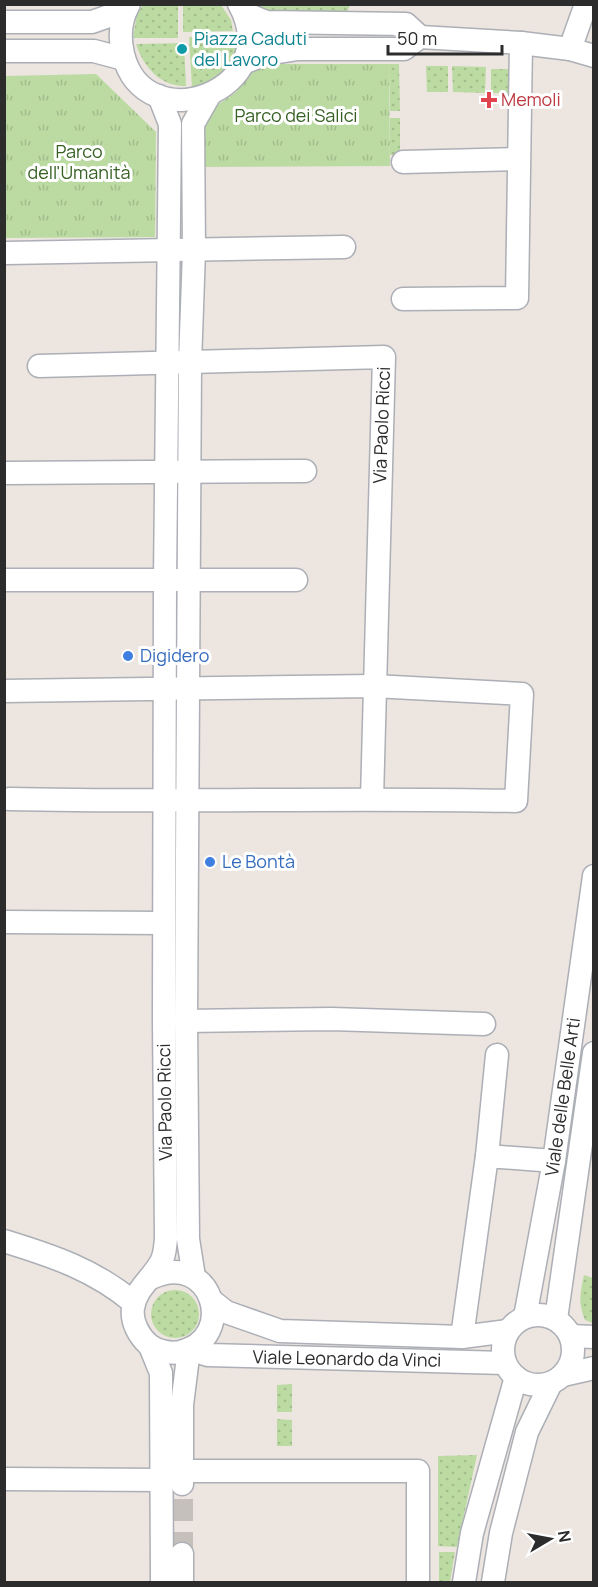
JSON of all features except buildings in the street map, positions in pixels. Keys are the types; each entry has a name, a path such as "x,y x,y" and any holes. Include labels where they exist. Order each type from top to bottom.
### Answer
{"street":[{"path":"570,49 586,4"},
{"path":"4,22 92,22 128,8"},
{"path":"128,8 121,35 124,59 133,75 144,87 159,96 188,101 208,96 229,83 243,63 248,47 248,30 242,9"},
{"path":"242,9 266,22 406,24 420,38"},
{"path":"243,63 266,54 298,49 404,49 420,38 521,43 570,49 594,56"},
{"path":"403,299 517,298 521,43"},
{"path":"4,51 94,51 124,59"},
{"name":"Via Paolo Ricci","path":"142,1290 162,1260 166,1239 165,580 167,363 171,250 170,124 159,96"},
{"name":"Via Paolo Ricci","path":"194,1277 188,1239 186,1021 190,688 190,363 194,251 193,124 208,96"},
{"path":"402,162 518,159"},
{"path":"6,253 344,247"},
{"name":"Via Paolo Ricci","path":"39,366 384,357 372,800"},
{"path":"4,473 305,471"},
{"path":"4,580 296,580"},
{"path":"4,691 374,686 522,694 516,801 372,800 164,803 9,800"},
{"name":"Viale delle Belle Arti","path":"516,1324 554,1161 587,978 594,876"},
{"path":"6,922 164,923"},
{"name":"Via Paolo Ricci","path":"186,1021 332,1019 484,1024"},
{"name":"Viale delle Belle Arti","path":"563,1328 584,1192 594,1053"},
{"path":"462,1337 487,1156 497,1055"},
{"path":"487,1156 554,1161"},
{"path":"4,1241 70,1261 111,1283 142,1290"},
{"path":"150,1346 176,1353 189,1349 207,1334 214,1312 212,1301 202,1283 194,1277 172,1271 142,1290 134,1324 140,1336 150,1346 161,1373 172,1477"},
{"name":"Viale Leonardo da Vinci","path":"212,1301 226,1312 280,1331 462,1337 516,1324"},
{"path":"594,1337 563,1328 535,1314 516,1324 503,1352 511,1370 533,1385 594,1368"},
{"path":"493,1582 501,1533 527,1432 573,1355 563,1328"},
{"path":"162,1582 172,1477 189,1349"},
{"name":"Viale Leonardo da Vinci","path":"189,1349 208,1355 511,1370"},
{"path":"464,1582 472,1533 511,1370"},
{"path":"4,1479 418,1471 418,1582"},
{"path":"182,1554 182,1582"}],"green space":[{"path":"144,4 178,5 178,38 133,38 137,14"},
{"path":"183,5 221,5 231,20 233,31 183,32"},
{"path":"254,5 350,5 347,12 268,12"},
{"path":"237,36 234,56 225,70 218,76 192,88 189,37"},
{"path":"184,43 186,86 168,83 154,74 143,60 136,44"},
{"name":"Parco dei Salici","path":"272,64 389,64 390,166 202,167 205,122 209,111 236,92 254,67"},
{"path":"389,64 399,64 400,111 390,111"},
{"path":"426,66 448,66 448,92 427,92"},
{"path":"452,66 486,67 485,93 453,92"},
{"path":"491,69 509,69 509,93 491,93"},
{"name":"Parco dell'Umanità","path":"96,74 156,132 155,237 5,238 5,76"},
{"path":"390,118 400,118 400,155 390,155"},
{"path":"584,1275 593,1278 593,1323 585,1320 581,1309"},
{"path":"170,1290 180,1290 192,1297 199,1309 199,1319 192,1331 180,1338 170,1338 155,1327 151,1319 151,1309 162,1294"},
{"path":"292,1384 292,1412 277,1412 277,1385"},
{"path":"277,1419 292,1420 292,1446 277,1446"},
{"path":"477,1455 457,1547 438,1546 438,1456"},
{"path":"439,1552 455,1552 450,1582 439,1582"}],"tunnel":[{"path":"182,1484 182,1554"}],"place":[{"name":"Piazza Caduti del Lavoro","path":"182,49"},
{"name":"Memoli","path":"489,100"},
{"name":"Digidero","path":"128,656"},
{"name":"Le Bontà","path":"210,862"}]}
